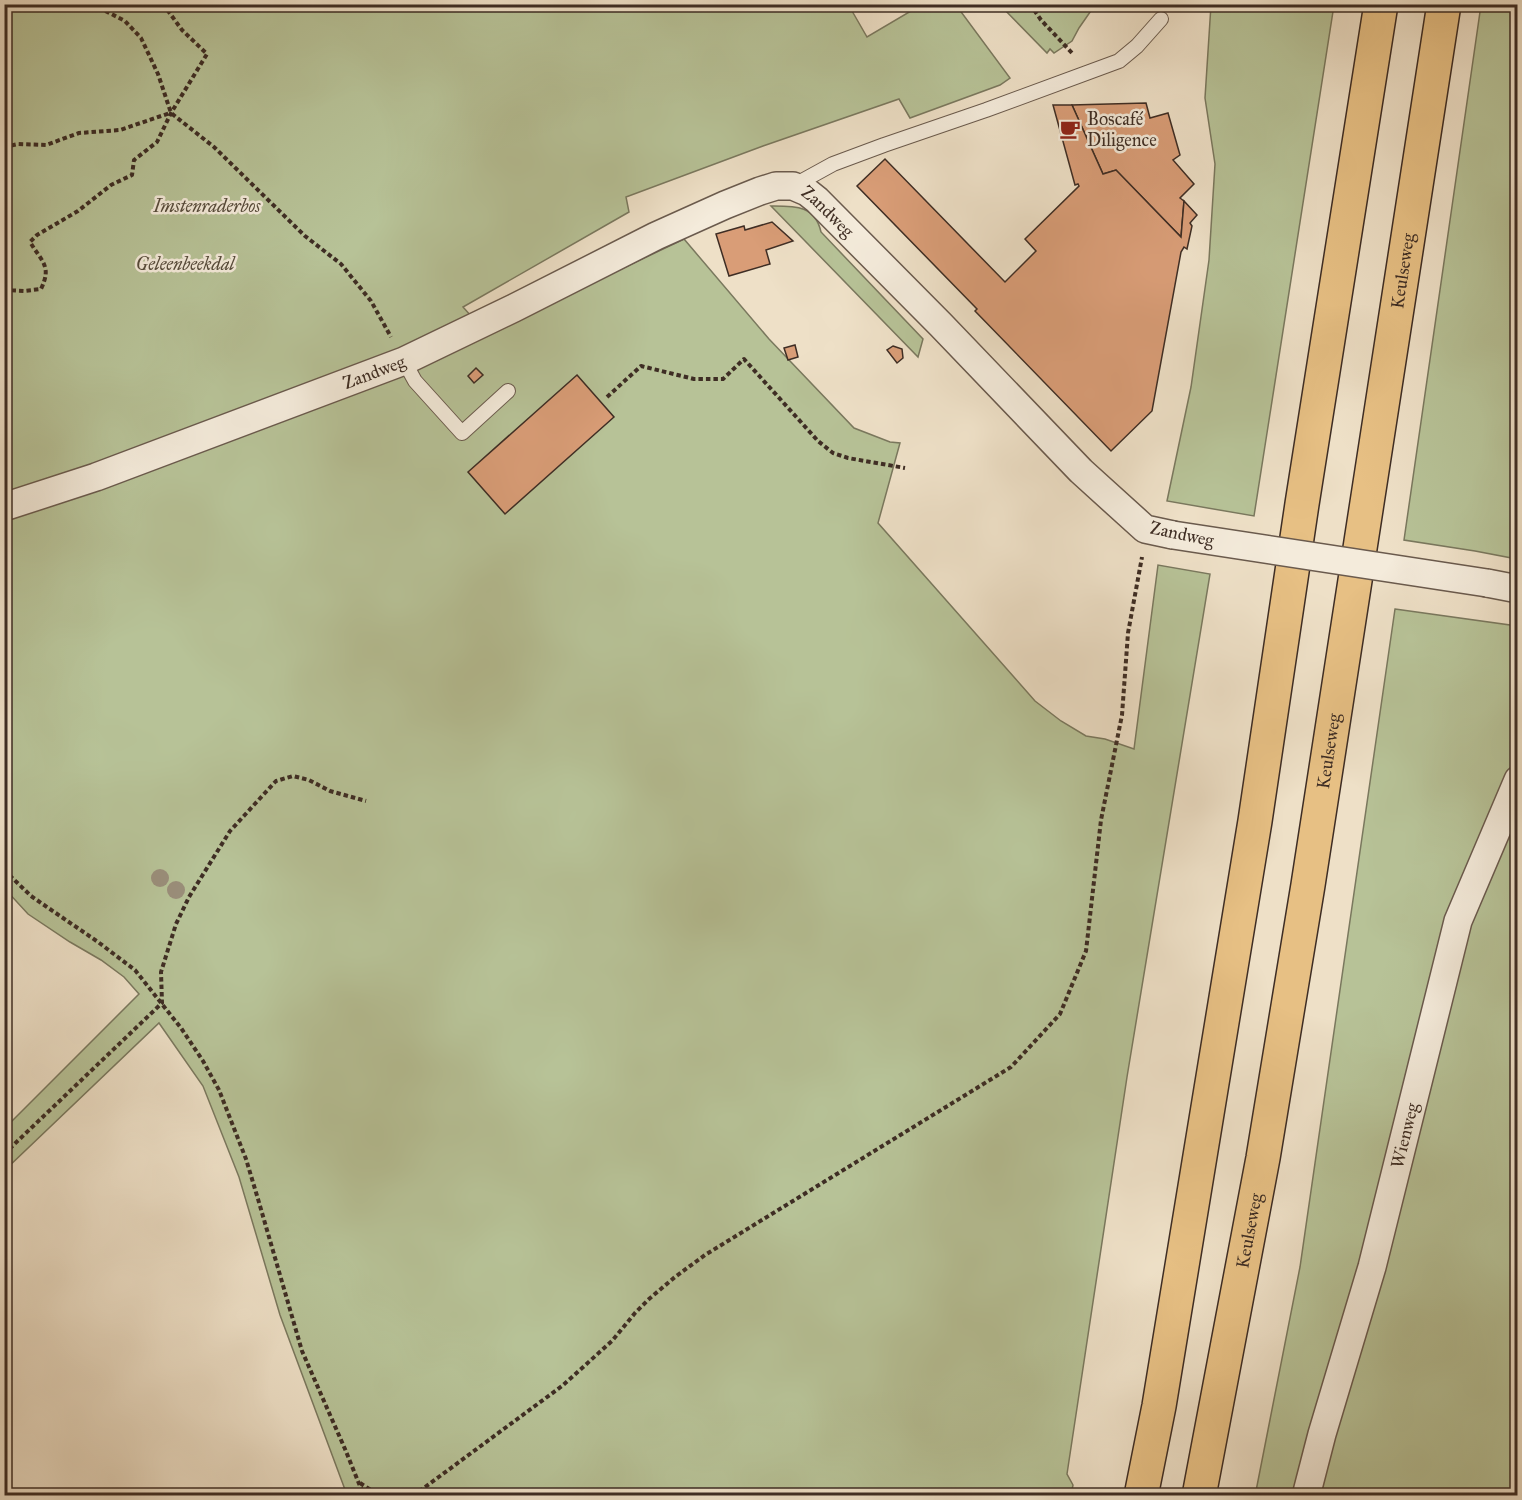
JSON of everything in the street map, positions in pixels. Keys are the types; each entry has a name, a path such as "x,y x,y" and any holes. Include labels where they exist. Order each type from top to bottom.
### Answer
{"highway":[{"path":"1141,1496 1159,1406 1255,820 1381,4"},
{"name":"Keulseweg","path":"1199,1496 1263,1158 1308,885 1444,4"},
{"path":"1209,1496 1219,1395"}],"street":[{"name":"Zandweg","path":"4,507 96,477 404,361 656,236 760,191 776,186 793,186 807,192 817,200 942,325 1081,471 1145,529 1518,589"},
{"name":"Wienweg","path":"1306,1496 1372,1267 1458,921 1518,780"}],"lane":[{"path":"793,186 853,156 1119,61 1137,46 1161,19"},
{"path":"404,361 415,381 462,433 508,391"}],"path":[{"path":"92,4 125,21 141,38 158,74 171,113 214,147 305,236 341,264 371,301 404,361"},
{"path":"4,290 41,290 46,278 45,264 30,242 37,235 78,211 111,185 132,175 134,160 157,142 171,113 207,54 182,30 163,4"},
{"path":"1030,4 1041,20 1090,71"},
{"path":"4,147 18,144 46,145 79,133 120,130 171,113"},
{"path":"607,396 641,366 694,379 723,379 744,359 818,441 833,453 848,458 905,468"},
{"path":"413,1496 562,1386 612,1341 635,1313 675,1277 705,1255 1011,1067 1060,1014 1086,951 1101,820 1122,715 1128,633 1140,571 1145,529"},
{"path":"4,1154 162,1003 161,972 176,924 189,897 230,831 276,781 293,776 309,780 330,791 366,801"},
{"path":"4,870 31,896 135,970 181,1028 203,1061 223,1100 246,1160 302,1351 364,1496"},
{"path":"360,1483 380,1496"}],"green space":[{"path":"848,4 867,37 921,5 956,5 1010,78 1000,85 910,118 899,99 626,197 629,212 463,307 471,316 481,336 684,239 769,339 854,428 890,442 900,443 878,523 1035,701 1086,736 1105,739 1134,749 1158,565 1210,574 1127,1077 1067,1474 1073,1485 1071,1495 347,1495 280,1315 239,1177 203,1086 159,1023 5,1170 5,1128 139,994 124,977 101,960 28,914 5,889 5,5"},
{"path":"1000,5 1095,5 1072,41 1054,53 1050,49 1047,53"},
{"path":"1211,5 1334,5 1254,516 1167,501 1191,387 1209,260 1215,164 1205,98"},
{"path":"1481,5 1517,5 1517,559 1404,540"},
{"path":"771,206 796,207 809,212 814,217 821,232 923,339 918,357"},
{"path":"1395,609 1517,626 1517,1495 1255,1496 1300,1267"}],"building":[{"path":"1146,103 1150,118 1168,113 1180,155 1173,160 1194,184 1180,198 1184,201 1181,237 1116,170 1103,174 1072,105"},
{"path":"1053,105 1072,105 1103,174 1116,170 1181,237 1184,201 1197,215 1190,223 1192,226 1187,249 1184,247 1181,252 1152,411 1111,451 857,186 885,159 1005,282 1036,251 1025,239 1079,186 1075,185"},
{"path":"772,222 793,241 766,250 770,264 729,276 716,234 744,226 745,230"},
{"path":"795,345 798,357 788,360 784,348"},
{"path":"893,346 902,349 903,358 897,363 887,350"},
{"path":"476,368 483,375 474,383 468,376"},
{"path":"577,375 614,417 505,514 468,472"}],"place":[{"name":"Boscafé Diligence","path":"1070,129"}],"park label":[{"name":"Imstenraderbos","path":"207,206"},
{"name":"Geleenbeekdal","path":"185,264"}]}
